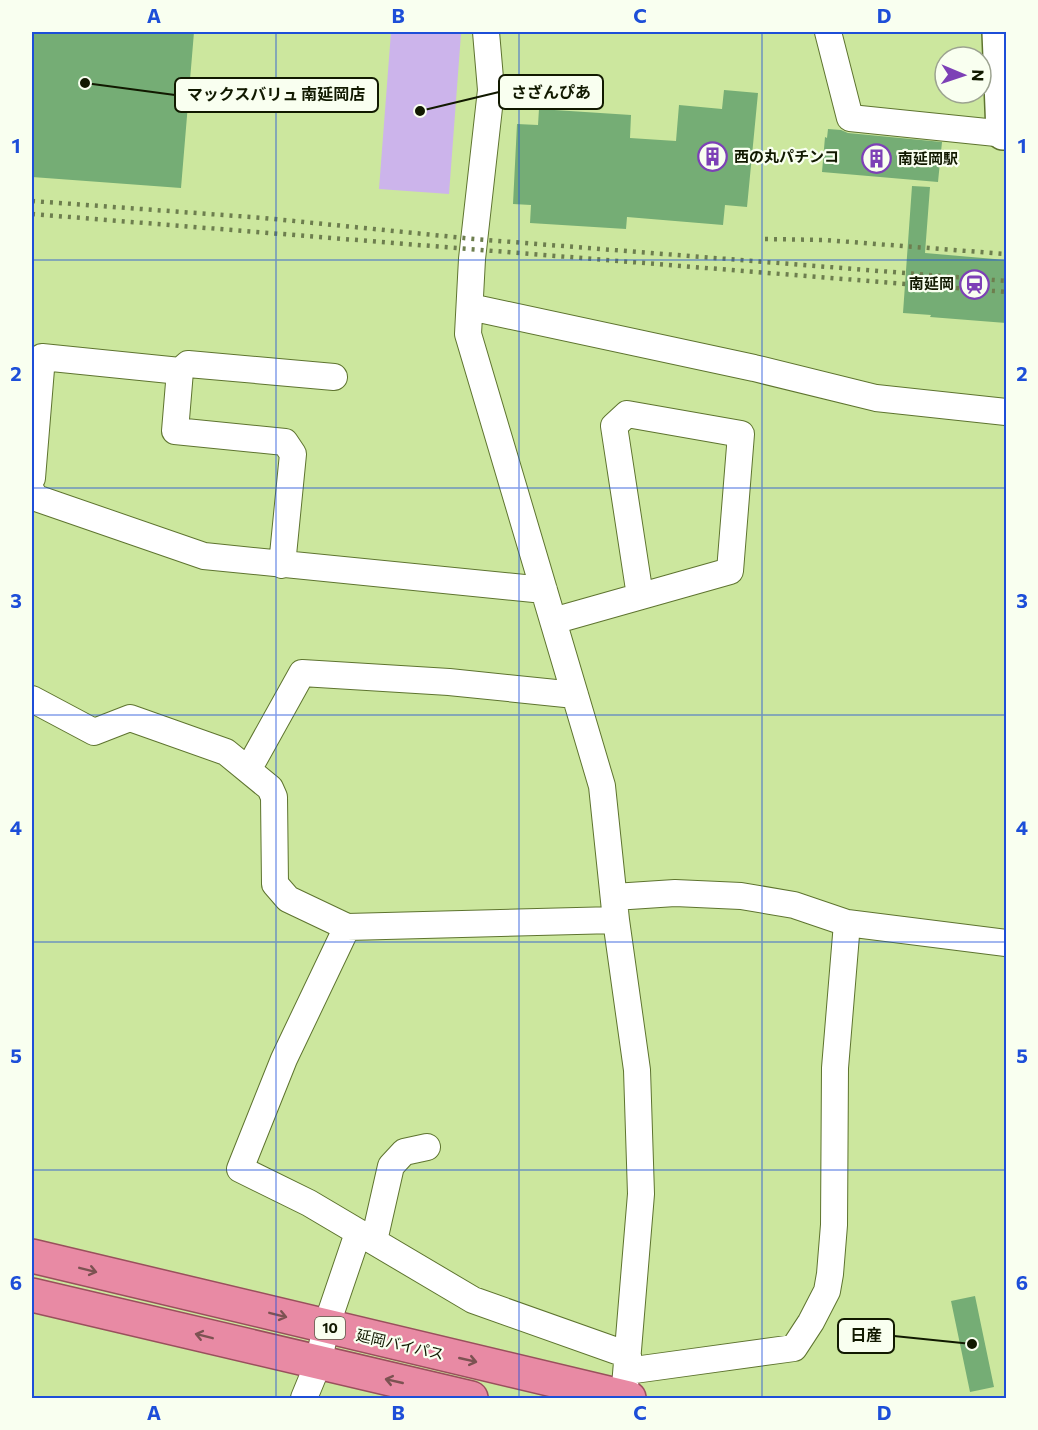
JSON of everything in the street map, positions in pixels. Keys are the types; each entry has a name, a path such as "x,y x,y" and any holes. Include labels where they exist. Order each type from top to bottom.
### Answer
{"highway":[{"name":"延岡バイパス","path":"32,1256 326,1327 626,1384"},
{"path":"32,1294 318,1364 471,1398"}],"main road":[{"path":"999,32 1005,133"}],"street":[{"path":"486,32 490,90 472,259 468,334 602,786 615,908 637,1070 641,1183 626,1384"},
{"path":"828,32 850,118 1005,133"},
{"path":"470,307 754,368 876,398 1006,412"},
{"path":"32,478 34,427 42,357 180,371"},
{"path":"282,565 293,454 285,442 175,430 180,371 188,364 334,376"},
{"path":"553,621 730,571 741,434 627,414 614,426 640,596"},
{"path":"32,492 36,498 204,556 544,590"},
{"path":"248,770 302,673 449,682 575,695"},
{"path":"32,699 94,732 130,718 225,752 270,788 274,797 275,884 288,899 347,927 615,908 675,893 741,896 794,905 847,923 1006,943"},
{"path":"347,927 284,1059 240,1169 309,1203 473,1300 626,1384 794,1348 827,1291 834,1226 835,1068 847,923"},
{"path":"304,1398 318,1364 326,1327 366,1237 390,1166 404,1152 427,1147"}],"shaded area":[{"path":"391,32 461,34 449,194 379,189"}],"building":[{"path":"32,32 194,32 181,188 32,177"},
{"path":"724,90 758,93 747,207 725,205 723,225 627,217 626,229 530,223 531,205 513,204 517,124 538,125 539,109 631,115 630,138 676,141 679,105 722,109"},
{"name":"南延岡駅","path":"828,129 942,142 938,182 822,172 825,137 827,138"},
{"path":"912,186 930,187 925,253 1006,260 1006,323 903,313"},
{"path":"975,1296 994,1387 970,1392 951,1301"}],"railway":[{"path":"32,201 264,218 474,239 1006,281"},
{"path":"32,214 1006,292"},
{"path":"765,239 825,240 1006,254"}],"place":[{"name":"マックスバリュ 南延岡店","path":"85,83"},
{"name":"さざんぴあ","path":"420,111"},
{"name":"西の丸パチンコ","path":"713,157"},
{"name":"南延岡駅","path":"877,159"},
{"name":"南延岡","path":"975,284"},
{"name":"日産","path":"972,1344"}]}
